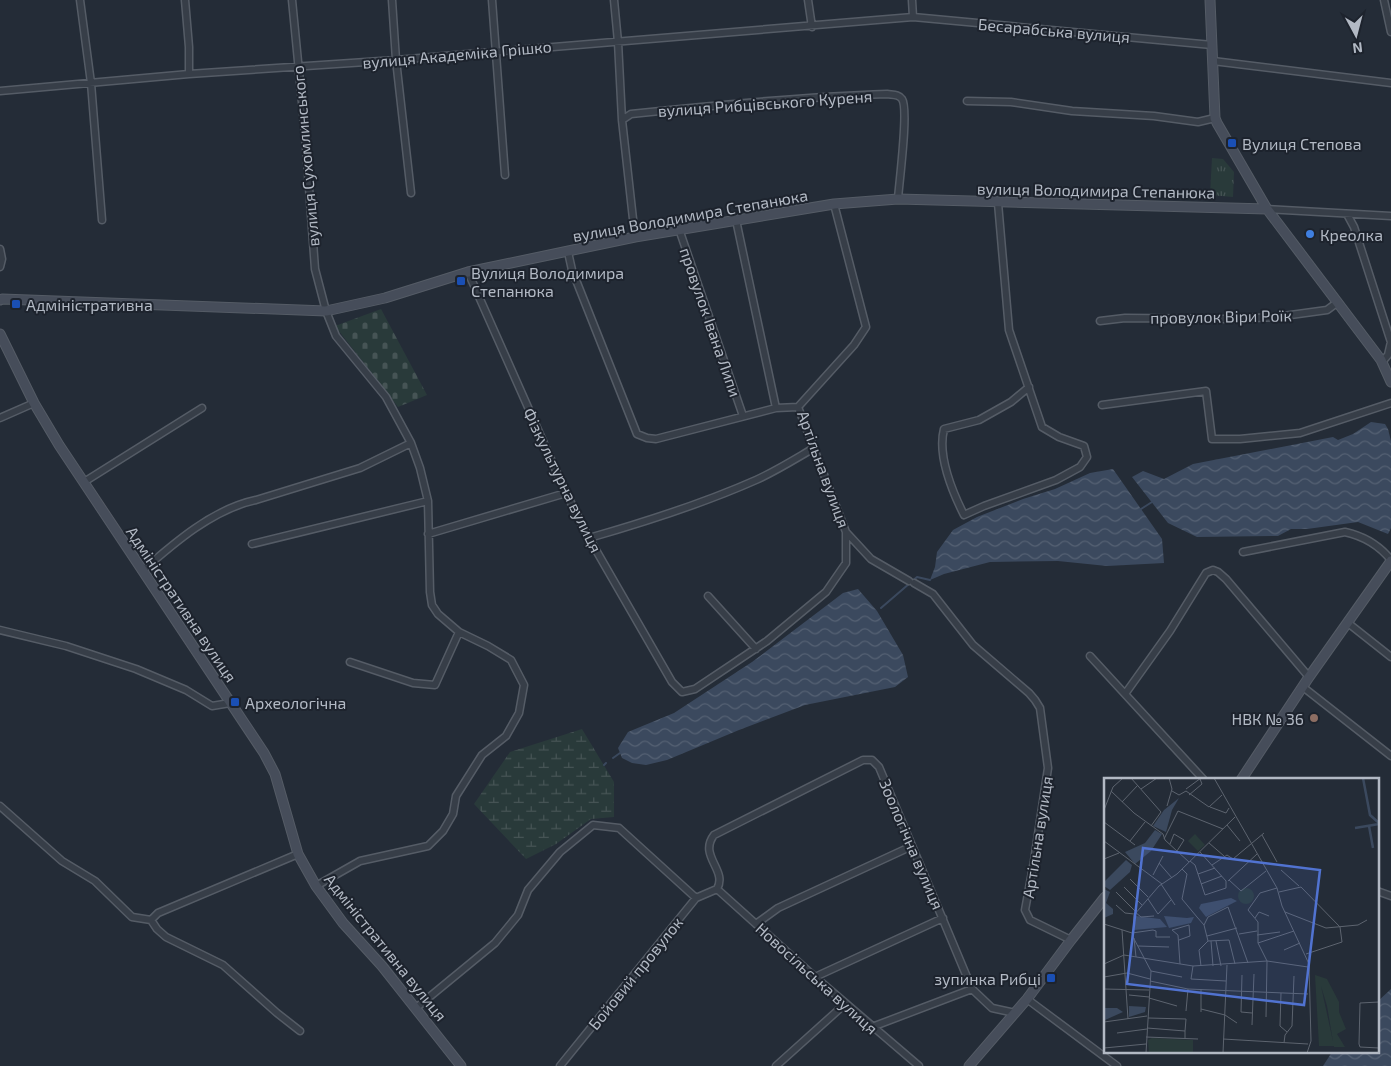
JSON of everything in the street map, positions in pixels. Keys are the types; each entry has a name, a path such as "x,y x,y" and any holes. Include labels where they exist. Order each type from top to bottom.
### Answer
{"street":[{"path":"80,0 91,83 102,220"},
{"path":"185,0 189,74"},
{"name":"вулиця Сухомлинського","path":"292,0 305,133 314,269 326,311 336,336 386,397 411,443 420,468 428,501 432,605 438,614 459,632 511,660 524,685 519,713 506,736 482,755 456,796 453,814 443,832 428,846 360,861 316,886"},
{"path":"392,0 396,60 411,193"},
{"path":"492,0 505,175"},
{"path":"614,0 622,120 635,237"},
{"path":"808,0 812,26"},
{"path":"912,0 913,17"},
{"path":"1210,0 1215,118 1224,137 1267,210 1382,362 1391,382"},
{"path":"1384,0 1391,32"},
{"name":"вулиця Академіка Грішко","path":"0,91 189,74 396,60 913,17"},
{"name":"Бесарабська вулиця","path":"913,17 1212,45"},
{"path":"1213,61 1391,83"},
{"name":"вулиця Рибцівського Куреня","path":"622,120 631,114 812,97 897,95 904,104 904,130 898,199"},
{"path":"967,101 1011,102 1072,111 1154,116 1198,122 1215,118"},
{"name":"вулиця Володимира Степанюка","path":"1,298 326,311 385,298 468,272 635,237 834,204 898,199 1267,210 1391,216"},
{"path":"998,203 1009,330 1029,387 1042,427 1059,437 1084,446 1087,457 1080,467 1056,480 964,515 945,464 942,440 944,429 979,420 1011,402 1029,387"},
{"name":"Артільна вулиця","path":"834,204 866,327 854,345 798,407 846,532 871,559 933,594 973,645 1029,693 1040,708 1048,768 1025,910 1030,920 1071,940"},
{"path":"1348,214 1354,227 1391,342 1388,354 1382,362"},
{"path":"736,220 776,408"},
{"name":"провулок Івана Липи","path":"679,229 743,416"},
{"path":"0,249 2,259 0,267"},
{"path":"568,252 572,270 637,434 656,439 776,408 798,407"},
{"name":"Фізкультурна вулиця","path":"468,272 566,493 589,538 672,682 682,692 694,689 756,649"},
{"name":"провулок Віри Роїк","path":"1100,321 1125,318 1219,319 1276,316 1327,310 1338,302"},
{"name":"Адміністративна вулиця","path":"0,334 34,402 59,445 264,753 275,774 298,854 316,886 343,923 382,966 461,1066"},
{"path":"1102,405 1206,391 1212,439 1240,439 1300,433 1391,403"},
{"path":"0,418 34,402"},
{"path":"84,482 202,408"},
{"path":"142,571 181,537 238,504 360,468 411,443"},
{"path":"589,538 642,523 758,480 814,448"},
{"path":"428,534 566,493"},
{"path":"252,544 428,501"},
{"path":"708,596 756,649 826,592 846,563 846,532"},
{"path":"1242,778 1309,677 1391,563 1372,542 1356,534 1345,532 1243,552"},
{"path":"1125,694 1170,631 1206,573 1213,570 1226,579 1309,677"},
{"path":"1348,622 1391,657"},
{"path":"0,630 66,646 136,670 186,690 212,706 230,703"},
{"path":"350,662 413,683 435,685 459,632"},
{"path":"1090,656 1202,778"},
{"path":"1303,687 1391,756"},
{"name":"Зоологічна вулиця","path":"717,889 719,877 709,856 710,840 714,835 863,760 872,760 880,767 972,989 992,1008 1015,1013"},
{"path":"0,806 62,861 95,881 132,917 151,920 166,937 223,966 277,1013 300,1030"},
{"path":"416,1008 495,943 518,915 528,890 549,864 560,852 593,826 619,828 696,898"},
{"path":"756,924 778,908 912,846"},
{"path":"151,920 158,913 298,854"},
{"name":"Бойовий провулок","path":"560,1066 696,898 717,889"},
{"name":"Новосільська вулиця","path":"717,889 845,1004 919,1066"},
{"path":"1378,891 1391,896"},
{"path":"969,1066 1027,999 1104,898"},
{"path":"815,977 943,918"},
{"path":"872,1027 972,989"},
{"path":"1027,999 1117,1066"},
{"path":"776,1066 845,1004"}],"green space":[{"path":"1212,158 1223,159 1234,172 1233,197 1210,195"},
{"path":"381,309 427,395 398,407 335,326"},
{"path":"582,729 614,782 614,817 591,819 556,844 526,859 474,804 510,752"}],"water":[{"path":"1371,422 1385,424 1391,441 1391,528 1388,534 1358,522 1307,529 1291,529 1278,536 1197,537 1168,523 1132,477 1143,471 1164,479 1193,464 1333,437 1338,440 1353,434"},
{"path":"1113,469 1162,539 1164,563 1107,566 1058,561 990,562 944,574 930,580 935,567 937,552 953,530 977,517 1055,489 1090,473"},
{"path":"858,589 877,611 903,655 908,677 895,687 805,705 667,760 646,765 632,763 622,758 618,748 628,732 674,713 752,662 843,593"},
{"path":"1391,989 1391,1066 1323,1066 1331,1054 1378,1054 1378,1001"}],"waterway":[{"path":"1141,509 1152,502"},
{"path":"881,608 917,577 930,580"},
{"path":"613,758 620,753"}],"place":[{"name":"Вулиця Степова","path":"1232,143"},
{"name":"Креолка","path":"1310,234"},
{"name":"Вулиця Володимира Степанюка","path":"461,281"},
{"name":"Адміністративна","path":"16,304"},
{"name":"Археологічна","path":"235,702"},
{"name":"НВК № 36","path":"1314,718"},
{"name":"зупинка Рибці","path":"1051,978"}]}
